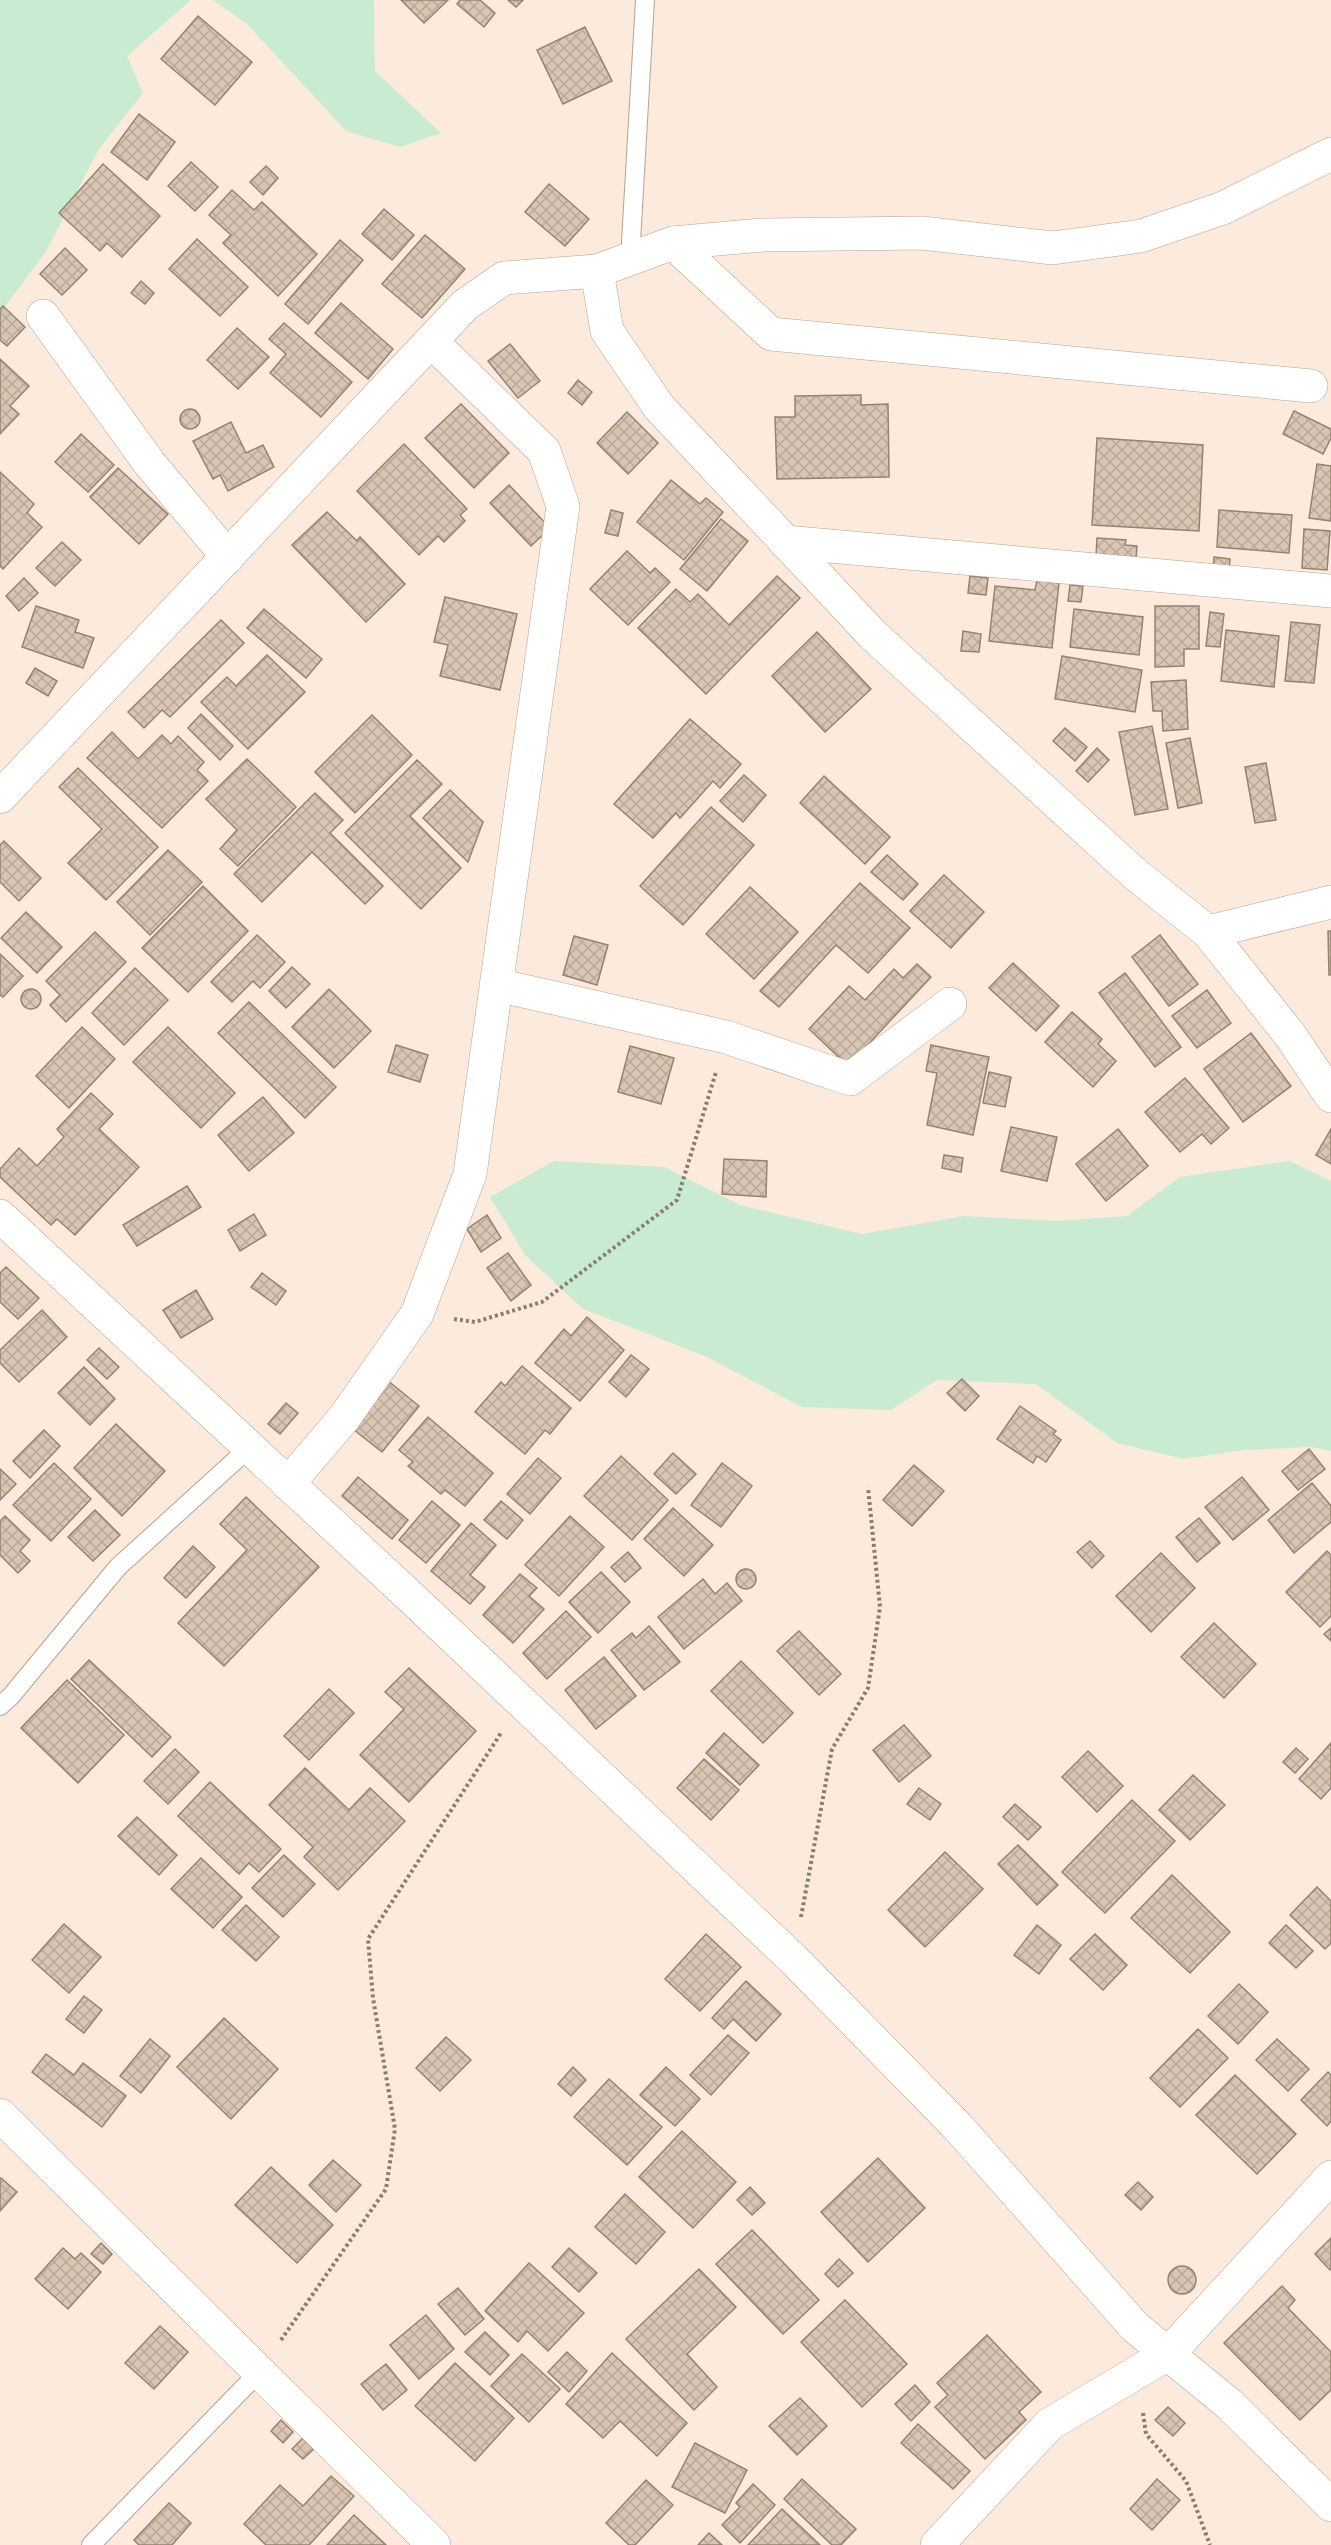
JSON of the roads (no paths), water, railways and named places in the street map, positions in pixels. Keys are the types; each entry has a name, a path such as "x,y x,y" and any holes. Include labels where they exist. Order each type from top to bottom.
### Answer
{"street":[{"path":"0,797 465,305 504,278 597,271 673,243 762,235 922,233 1053,248 1130,238 1223,208 1331,154"},
{"path":"673,243 771,334 1311,386"},
{"path":"597,271 608,332 659,407 873,635 1135,874 1208,932 1290,1035 1331,1096"},
{"path":"43,316 150,464 228,557"},
{"path":"288,1484 344,1418 417,1314 470,1174 563,506 544,451 431,341"},
{"path":"785,542 1331,591"},
{"path":"1208,932 1331,902"},
{"path":"497,985 726,1037 850,1079 950,1004"},
{"path":"0,1216 522,1702 793,1959 957,2126 1135,2326 1229,2404 1331,2505"},
{"path":"0,2115 434,2545"},
{"path":"937,2545 1050,2424 1168,2354 1331,2177"}],"lane":[{"path":"630,259 645,0"},
{"path":"0,1706 118,1567 249,1448"},
{"path":"91,2545 259,2372"}]}
